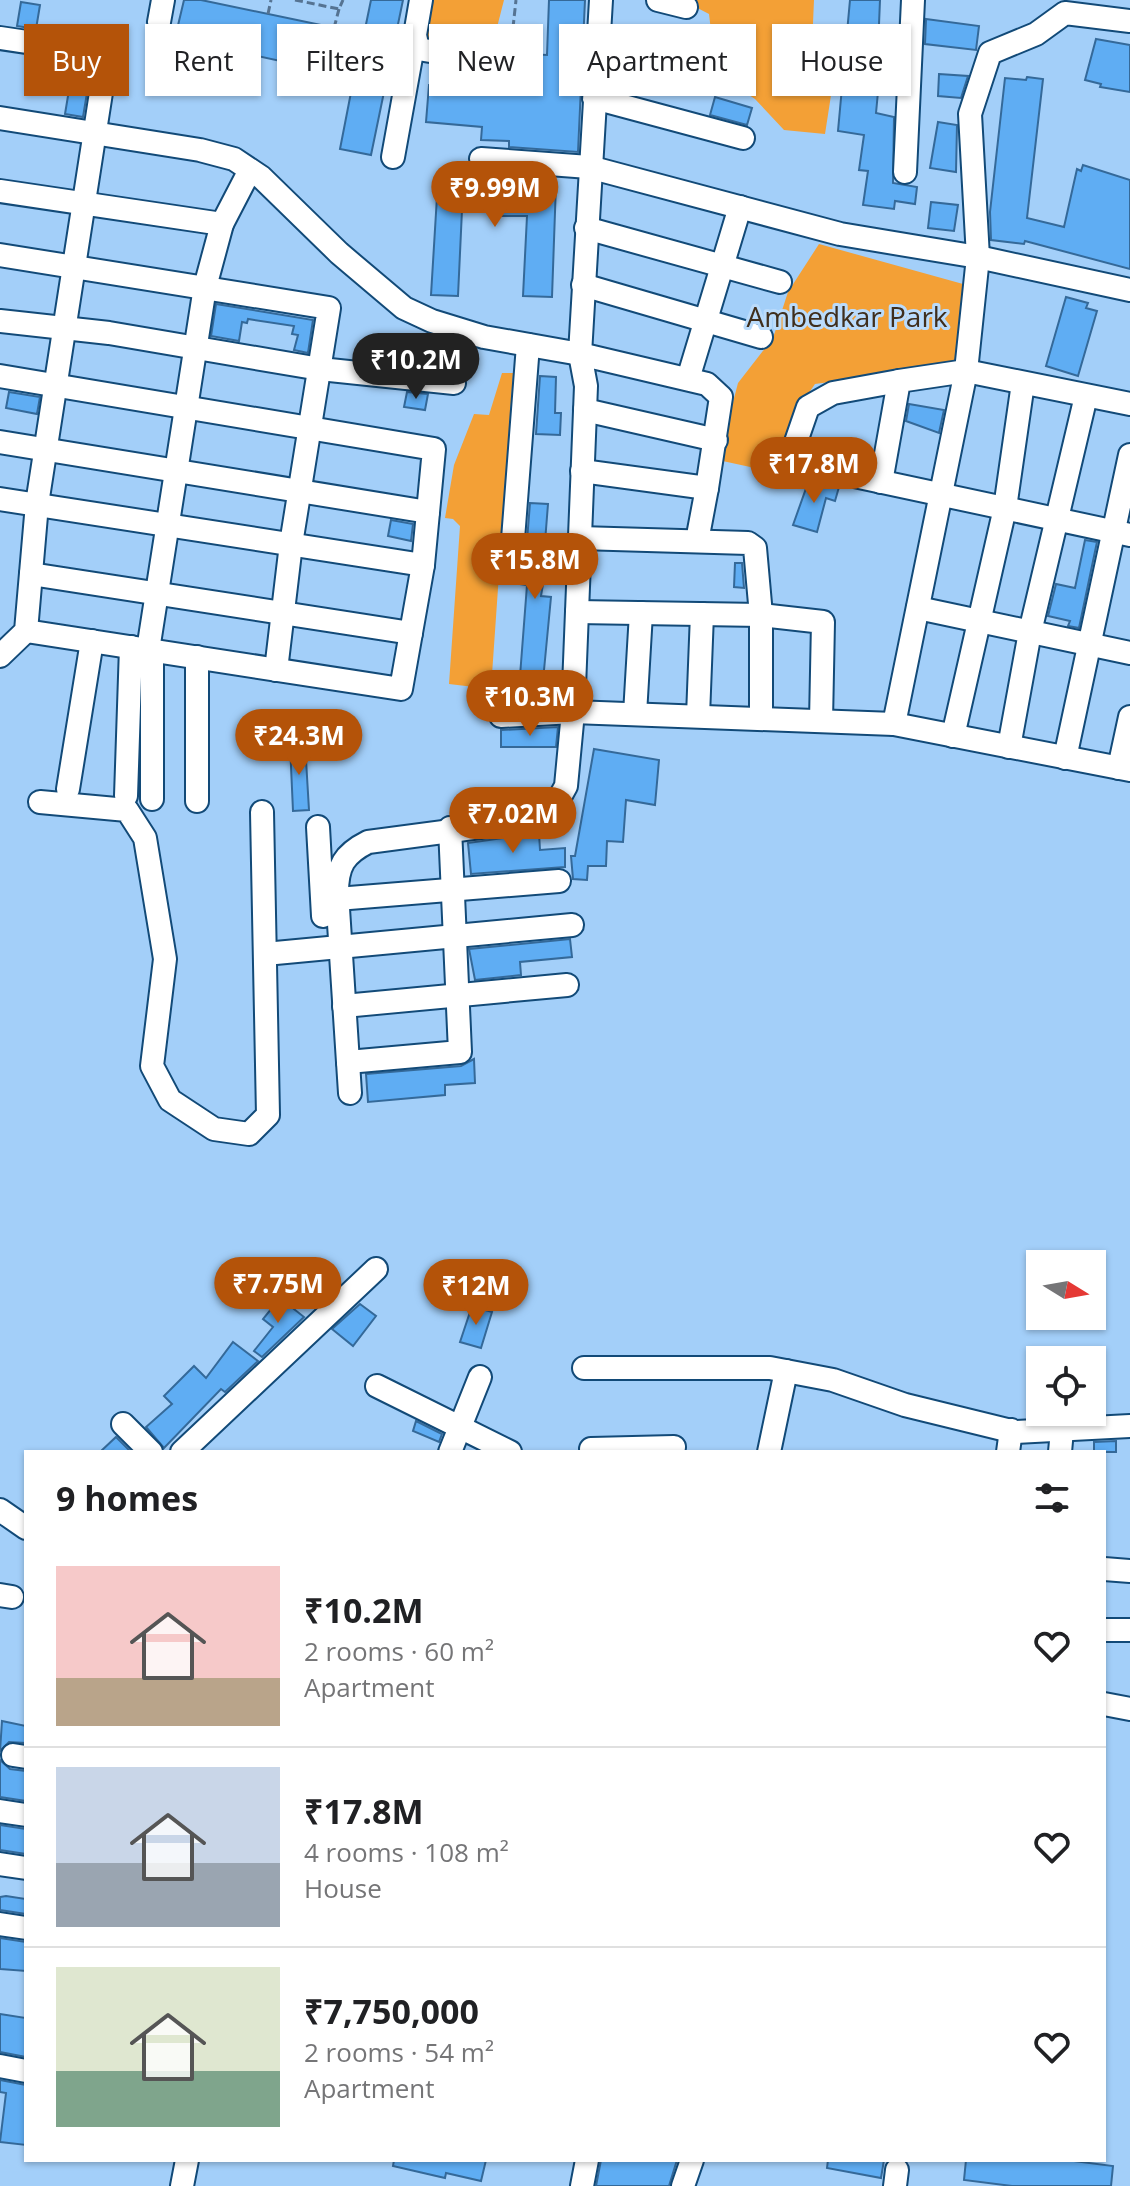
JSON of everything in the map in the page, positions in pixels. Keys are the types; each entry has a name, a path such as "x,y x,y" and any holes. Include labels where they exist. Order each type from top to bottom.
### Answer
{"street":[{"path":"393,157 421,0"},
{"path":"599,24 601,0"},
{"path":"658,0 686,7"},
{"path":"905,172 913,0"},
{"path":"894,724 966,371 978,257 970,114 990,53 1036,34 1065,13 1130,21"},
{"path":"415,35 418,49 429,51"},
{"path":"0,38 107,54 37,504 26,631 0,656"},
{"path":"333,948 337,872 348,852 368,842 450,828 519,824 548,814 566,786 573,712 586,386 580,354 594,98 743,138"},
{"path":"0,118 200,150 234,159 404,308 432,321 484,337 580,354 707,384 721,397 697,541"},
{"path":"481,159 589,167 840,234 978,257 1130,290"},
{"path":"126,796 143,649 156,594 205,287 222,224 250,170"},
{"path":"0,191 222,224"},
{"path":"688,379 740,207"},
{"path":"586,228 780,282"},
{"path":"0,255 329,308 291,544 276,670"},
{"path":"583,285 761,337"},
{"path":"0,321 109,333 320,369 454,383"},
{"path":"512,552 528,345"},
{"path":"1122,533 789,462 808,407 833,393 899,381 966,371 1130,404"},
{"path":"0,376 434,449 423,565 401,689 26,631"},
{"path":"881,482 899,381"},
{"path":"953,736 1005,508 1023,383"},
{"path":"1009,747 1030,632 1086,396"},
{"path":"585,410 716,440"},
{"path":"0,442 428,512"},
{"path":"1065,758 1089,644 1122,533 1130,455"},
{"path":"582,471 707,488"},
{"path":"0,499 423,565"},
{"path":"580,538 748,543 755,548 761,615 761,719"},
{"path":"31,574 411,633"},
{"path":"918,608 1130,653"},
{"path":"577,612 761,615 823,622 821,721"},
{"path":"635,714 641,613"},
{"path":"698,716 702,614"},
{"path":"68,789 92,641"},
{"path":"143,649 152,799"},
{"path":"197,657 197,801"},
{"path":"501,716 573,712 894,724 1124,769 1130,717"},
{"path":"40,802 127,810 145,838 165,959 152,1066 170,1100 214,1129 249,1134 268,1115 262,812"},
{"path":"318,827 333,948 344,1006 350,1093"},
{"path":"348,1062 460,1052 450,828"},
{"path":"337,899 559,881"},
{"path":"265,954 572,925"},
{"path":"344,1006 457,998 567,985"},
{"path":"184,1450 376,1269"},
{"path":"584,1368 786,1371 833,1380 1010,1441 1061,1441 1130,1426"},
{"path":"769,1450 786,1371"},
{"path":"451,1450 480,1377"},
{"path":"377,1386 506,1450"},
{"path":"123,1424 149,1450"},
{"path":"591,1449 674,1447 673,1450"},
{"path":"0,1510 24,1527"},
{"path":"1106,1569 1130,1571"},
{"path":"1106,1630 1130,1630"},
{"path":"1106,1704 1130,1709"},
{"path":"0,1811 24,1815"},
{"path":"0,1864 24,1868"},
{"path":"0,1924 24,1928"},
{"path":"0,2066 24,2071"},
{"path":"182,2186 187,2162"},
{"path":"582,2186 587,2162"},
{"path":"683,2186 691,2162"}],"path":[{"path":"268,14 271,0"},
{"path":"295,0 339,9"},
{"path":"335,24 343,0"},
{"path":"513,24 516,0"}],"green space":[{"path":"432,0 504,0 498,24 429,24 427,38"},
{"path":"682,0 814,0 813,24 772,24 772,96 831,96 825,134 784,130 750,96 756,96 756,24 710,24 709,14"},
{"name":"Ambedkar Park","path":"819,244 963,284 968,315 960,360 949,366 815,384 795,413 783,474 718,460 738,383 773,338 788,292"},
{"path":"502,373 513,373 491,689 449,684 460,526 453,519 445,518 454,465 474,414 489,415"}],"building":[{"path":"184,0 201,0 316,24 277,24 277,60 261,57 261,24 178,24"},
{"path":"371,0 403,0 398,24 366,24"},
{"path":"549,0 585,0 584,24 559,24 559,96 581,96 578,152 509,147 509,141 481,140 482,127 426,122 429,85 429,96 543,96 543,55 547,55"},
{"path":"850,0 880,0 879,24 848,24"},
{"path":"21,2 40,5 37,24 17,26"},
{"path":"926,19 979,26 976,50 925,44"},
{"path":"1096,39 1130,45 1130,92 1100,87 1101,84 1085,80"},
{"path":"939,74 968,76 961,98 938,96"},
{"path":"1027,77 1043,79 1027,218 1064,227 1077,169 1081,171 1083,165 1130,180 1130,269 1025,241 1024,244 991,240 990,212 1005,78 1026,80"},
{"path":"68,96 86,96 83,117 65,114"},
{"path":"350,96 383,96 371,155 340,149"},
{"path":"841,96 878,96 876,113 894,117 893,183 917,187 915,204 895,201 894,209 863,205 868,171 859,170 864,135 838,131"},
{"path":"715,97 752,108 747,125 710,115"},
{"path":"938,122 957,125 956,172 930,168"},
{"path":"438,180 556,184 552,297 523,296 527,216 495,216 494,210 462,210 458,296 431,295"},
{"path":"931,202 958,205 954,231 928,228"},
{"path":"1066,297 1088,303 1086,308 1097,311 1078,376 1046,366"},
{"path":"216,304 313,320 308,353 294,350 298,335 292,334 294,326 248,319 247,323 242,322 239,341 211,336"},
{"path":"540,376 556,377 555,413 561,413 560,435 536,434"},
{"path":"9,392 40,397 37,414 6,408"},
{"path":"407,392 428,394 425,410 404,407"},
{"path":"909,404 944,410 939,433 906,421"},
{"path":"857,447 872,451 870,465 853,461"},
{"path":"809,480 839,487 835,501 826,498 817,532 793,525"},
{"path":"530,503 548,504 545,542 550,543 541,596 551,597 542,691 519,689 527,585 519,584 526,553"},
{"path":"391,520 413,524 411,541 388,536"},
{"path":"1085,540 1097,542 1079,628 1068,626 1070,621 1048,616 1056,584 1075,588"},
{"path":"735,563 742,563 744,588 734,587"},
{"path":"558,727 556,747 501,747 501,730"},
{"path":"305,743 309,810 293,811 290,744"},
{"path":"594,749 659,760 655,805 626,800 623,842 607,841 606,866 588,866 587,880 573,879 571,856 575,856"},
{"path":"539,833 540,850 565,848 565,867 471,874 468,843"},
{"path":"570,939 572,957 520,962 521,975 475,980 469,949"},
{"path":"474,1059 475,1083 445,1085 445,1095 368,1102 366,1074 461,1066"},
{"path":"280,1298 304,1317 262,1357 254,1351 273,1327 263,1319"},
{"path":"360,1304 376,1316 353,1346 332,1329"},
{"path":"472,1306 492,1312 481,1348 460,1342"},
{"path":"233,1342 258,1361 225,1392 221,1389 164,1448 146,1427 172,1404 164,1396 194,1366 206,1378"},
{"path":"416,1421 442,1434 439,1442 413,1431"},
{"path":"116,1437 129,1450 102,1450"},
{"path":"1116,1441 1116,1452 1094,1450 1094,1442"},
{"path":"2,1721 24,1726 24,1743 9,1742 0,1751"},
{"path":"0,1760 10,1769 24,1771 24,1801 0,1797"},
{"path":"0,1825 24,1829 24,1854 0,1850"},
{"path":"0,1897 24,1899 24,1914 0,1910"},
{"path":"0,1938 24,1942 24,1971 0,1969"},
{"path":"0,2014 24,2018 24,2057 0,2052"},
{"path":"0,2080 24,2085 24,2145 0,2142 6,2093 0,2092"},
{"path":"394,2162 486,2162 481,2181 446,2173 445,2178 393,2166"},
{"path":"601,2162 676,2162 669,2186 596,2186"},
{"path":"828,2162 884,2162 881,2178 827,2168"},
{"path":"966,2162 1082,2162 1113,2166 1111,2186 1012,2186 964,2180"}]}
